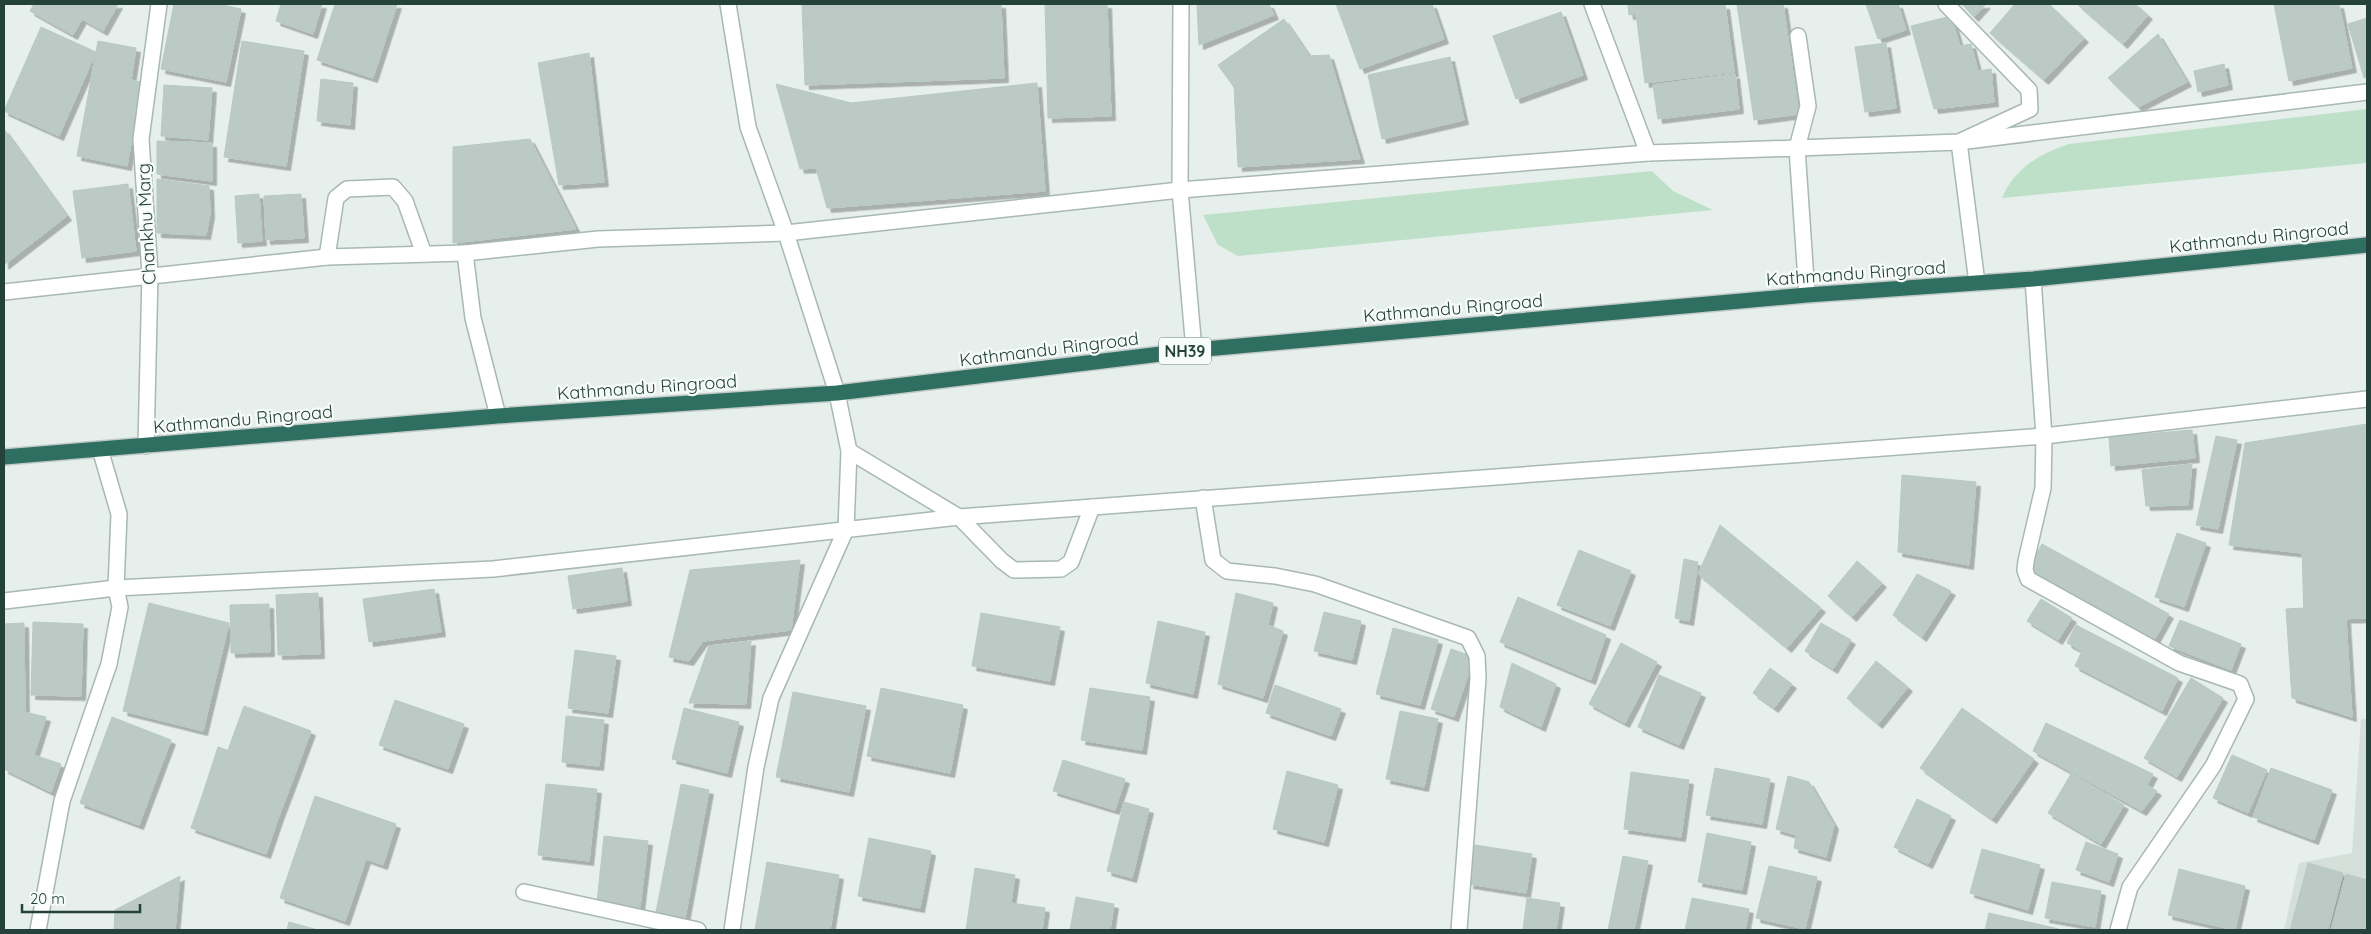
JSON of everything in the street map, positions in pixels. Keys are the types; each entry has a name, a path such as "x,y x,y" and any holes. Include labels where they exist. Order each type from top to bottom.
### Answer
{"highway":[{"name":"Kathmandu Ringroad","path":"4,457 498,416 837,394 1194,350 1807,295 2033,279 2367,245"}],"street":[{"name":"Chankhu Marg","path":"146,446 150,274 141,139 159,4"},
{"path":"728,4 748,127 786,233 837,394 849,451 846,529 771,698 756,768 732,930"},
{"path":"1181,4 1180,190 1194,350"},
{"path":"1592,4 1648,153"},
{"path":"1946,4 2029,90 2030,109 1959,142"},
{"path":"1798,36 1808,106 1797,148 1807,295"},
{"path":"4,292 150,274 327,256 465,253 598,238 786,233 1180,190 1648,153 1959,142 2367,92"},
{"path":"1959,142 1977,283"},
{"path":"327,256 336,198 347,189 393,187 405,201 424,254"},
{"path":"465,253 473,318 498,416"},
{"path":"2033,279 2044,436 2043,488 2026,561 2025,570 2028,579 2179,663 2240,684 2246,699 2213,766 2130,887 2118,930"},
{"path":"4,601 116,588 493,569 959,516 2044,436 2367,399"},
{"path":"38,930 62,801 109,664 120,607 116,588 119,514 100,449"},
{"path":"849,451 959,516 1002,561 1014,570 1061,569 1071,562 1092,507"},
{"path":"1203,498 1213,560 1227,571 1275,576 1315,584 1468,638 1477,656 1478,678 1459,930"},
{"path":"524,892 698,930"}],"shaded area":[{"path":"2361,719 2367,719 2367,930 2284,930 2299,863 2352,853"}],"green space":[{"path":"2367,109 2367,163 2002,198 2013,179 2029,164 2048,152 2069,144"},
{"path":"1652,171 1673,191 1713,210 1238,256 1218,245 1203,215"}],"building":[{"path":"34,4 118,4 103,31 82,19 73,35 30,11"},
{"path":"174,4 218,4 241,9 226,82 161,69"},
{"path":"281,4 322,4 313,34 276,21"},
{"path":"335,4 397,4 373,78 317,60"},
{"path":"802,4 1001,4 1004,78 805,85"},
{"path":"1045,4 1107,4 1111,116 1048,118"},
{"path":"1197,4 1224,4 1234,31 1199,45"},
{"path":"1224,4 1269,4 1274,15 1234,31"},
{"path":"1336,4 1432,4 1444,39 1360,69"},
{"path":"1628,4 1725,5 1734,72 1645,83 1636,14 1629,15"},
{"path":"1737,4 1783,4 1799,114 1754,120"},
{"path":"1866,4 1898,4 1906,30 1878,39"},
{"path":"1962,4 1986,4 1974,17"},
{"path":"2015,4 2049,4 2084,38 2044,80 1990,33"},
{"path":"2077,4 2137,4 2148,15 2123,44"},
{"path":"2274,4 2339,4 2352,68 2289,81"},
{"path":"1561,12 1583,75 1516,99 1493,36"},
{"path":"1951,16 1960,46 1971,44 1978,71 1991,69 1994,102 1934,109 1911,26"},
{"path":"2367,18 2367,77 2364,78 2348,24"},
{"path":"1284,19 1308,54 1243,100 1218,65"},
{"path":"41,27 96,52 59,136 4,111"},
{"path":"2158,34 2187,82 2138,107 2108,78"},
{"path":"98,41 136,48 131,80 142,82 127,166 77,156"},
{"path":"242,41 304,51 286,166 224,157"},
{"path":"1886,43 1896,108 1865,112 1855,47"},
{"path":"589,53 604,182 559,185 538,63"},
{"path":"1329,55 1360,159 1238,167 1234,86 1243,100 1305,56"},
{"path":"1450,57 1464,120 1382,139 1368,75"},
{"path":"2224,64 2228,85 2198,92 2194,71"},
{"path":"1735,74 1739,109 1658,119 1653,85"},
{"path":"321,79 353,83 350,125 317,121"},
{"path":"1037,83 1045,191 827,208 816,168 800,169 776,84 851,103"},
{"path":"164,85 212,88 208,140 161,136"},
{"path":"4,129 67,216 4,265"},
{"path":"530,139 576,229 453,243 453,147"},
{"path":"157,141 212,143 212,181 157,174"},
{"path":"157,179 209,186 210,214 206,235 157,233"},
{"path":"128,184 136,251 82,258 73,191"},
{"path":"259,194 262,241 238,243 235,196"},
{"path":"301,194 304,238 266,240 264,196"},
{"path":"2367,424 2367,492 2235,507 2245,443"},
{"path":"2192,430 2195,458 2111,466 2109,437"},
{"path":"2216,436 2237,440 2218,529 2196,525"},
{"path":"2192,464 2188,505 2146,506 2142,470"},
{"path":"1902,475 1976,482 1969,565 1898,552"},
{"path":"2367,492 2367,546 2302,548 2302,553 2229,545 2235,507"},
{"path":"1720,525 1821,608 1787,648 1698,574"},
{"path":"2177,533 2206,543 2184,607 2155,597"},
{"path":"2042,544 2169,614 2155,639 2028,569"},
{"path":"2367,546 2367,618 2304,620 2302,548"},
{"path":"1579,550 1631,571 1610,626 1557,605"},
{"path":"1684,559 1698,562 1689,621 1675,618"},
{"path":"800,560 791,630 703,641 689,661 669,657 690,570"},
{"path":"1857,561 1882,583 1852,617 1828,596"},
{"path":"622,568 627,601 573,609 568,576"},
{"path":"1917,574 1951,591 1922,637 1893,615"},
{"path":"434,589 441,632 369,642 363,599"},
{"path":"318,593 320,654 278,655 276,595"},
{"path":"1236,593 1273,603 1268,625 1283,631 1263,698 1218,684"},
{"path":"1518,597 1606,635 1591,680 1500,642"},
{"path":"2041,599 2072,618 2058,640 2027,621"},
{"path":"149,603 229,623 203,731 123,711"},
{"path":"269,604 270,652 231,653 230,605"},
{"path":"2304,608 2304,620 2346,619 2352,717 2292,698 2286,609"},
{"path":"1324,612 1361,621 1352,660 1314,651"},
{"path":"981,613 1060,627 1050,681 972,666"},
{"path":"2180,620 2241,644 2231,670 2169,646"},
{"path":"1158,621 1205,632 1193,694 1146,683"},
{"path":"33,622 83,624 81,696 31,695"},
{"path":"24,623 25,712 46,717 34,755 61,764 51,792 4,769 4,745 6,738 4,738 4,624"},
{"path":"1821,623 1851,640 1833,669 1805,651"},
{"path":"2076,625 2178,678 2162,711 2075,666 2082,651 2067,643"},
{"path":"1393,628 1438,640 1420,705 1376,694"},
{"path":"751,641 746,704 689,703 709,646"},
{"path":"1621,643 1657,662 1625,723 1589,704"},
{"path":"1451,649 1474,657 1454,717 1431,709"},
{"path":"575,650 616,656 608,713 568,708"},
{"path":"1876,661 1908,687 1878,724 1847,698"},
{"path":"1512,663 1556,684 1541,727 1500,707"},
{"path":"1770,668 1792,684 1774,708 1753,693"},
{"path":"1659,675 1701,693 1679,745 1638,727"},
{"path":"2191,678 2223,698 2177,777 2144,758"},
{"path":"1275,685 1341,709 1331,736 1266,713"},
{"path":"881,688 963,705 950,773 867,756"},
{"path":"1090,688 1150,697 1142,750 1081,740"},
{"path":"793,692 866,706 849,792 776,777"},
{"path":"395,700 464,724 448,769 379,745"},
{"path":"244,706 311,731 295,774 228,750"},
{"path":"684,708 739,722 727,773 672,759"},
{"path":"1962,708 2034,759 1992,819 1920,768"},
{"path":"1400,711 1438,719 1424,787 1386,779"},
{"path":"566,716 604,720 599,766 562,762"},
{"path":"112,717 171,740 139,825 80,803"},
{"path":"2046,723 2153,774 2147,785 2157,791 2142,811 2033,751"},
{"path":"218,747 295,774 279,816 204,790"},
{"path":"2232,755 2267,770 2248,813 2213,798"},
{"path":"1063,760 1125,779 1115,810 1053,791"},
{"path":"1715,768 1770,779 1762,824 1706,815"},
{"path":"2271,768 2332,790 2314,840 2253,817"},
{"path":"1287,771 1338,785 1324,842 1273,829"},
{"path":"1631,772 1689,780 1681,837 1624,829"},
{"path":"2071,774 2124,805 2101,844 2048,813"},
{"path":"1788,776 1809,782 1834,825 1826,857 1794,848 1796,835 1776,829"},
{"path":"546,784 597,789 589,861 538,855"},
{"path":"681,784 709,790 685,918 656,912"},
{"path":"204,790 279,816 266,854 191,828"},
{"path":"315,796 396,824 383,865 366,859 345,921 280,898"},
{"path":"1917,799 1951,816 1928,864 1894,847"},
{"path":"1124,802 1149,809 1132,878 1107,871"},
{"path":"1707,833 1751,842 1742,890 1698,882"},
{"path":"604,836 648,841 640,907 597,902"},
{"path":"869,838 931,851 920,908 858,896"},
{"path":"2086,842 2118,854 2109,882 2076,870"},
{"path":"1475,845 1532,854 1526,893 1469,884"},
{"path":"1982,849 2040,865 2028,910 1970,893"},
{"path":"1623,856 1648,861 1634,930 1608,930"},
{"path":"767,862 839,875 830,930 755,930"},
{"path":"2308,863 2343,873 2328,930 2290,930"},
{"path":"1769,866 1817,877 1805,929 1756,918"},
{"path":"975,868 1015,875 1011,903 1045,908 1042,930 966,930"},
{"path":"2179,869 2245,886 2235,930 2168,915"},
{"path":"2346,874 2367,880 2367,930 2331,930"},
{"path":"180,876 175,930 114,930 115,910"},
{"path":"2052,882 2101,891 2095,927 2045,918"},
{"path":"1076,897 1114,904 1110,930 1070,930"},
{"path":"1527,898 1560,903 1556,930 1523,930"},
{"path":"1692,898 1749,909 1745,930 1685,930"},
{"path":"1989,913 2059,929 2059,930 1985,930"},
{"path":"289,922 318,930 287,930"}]}
